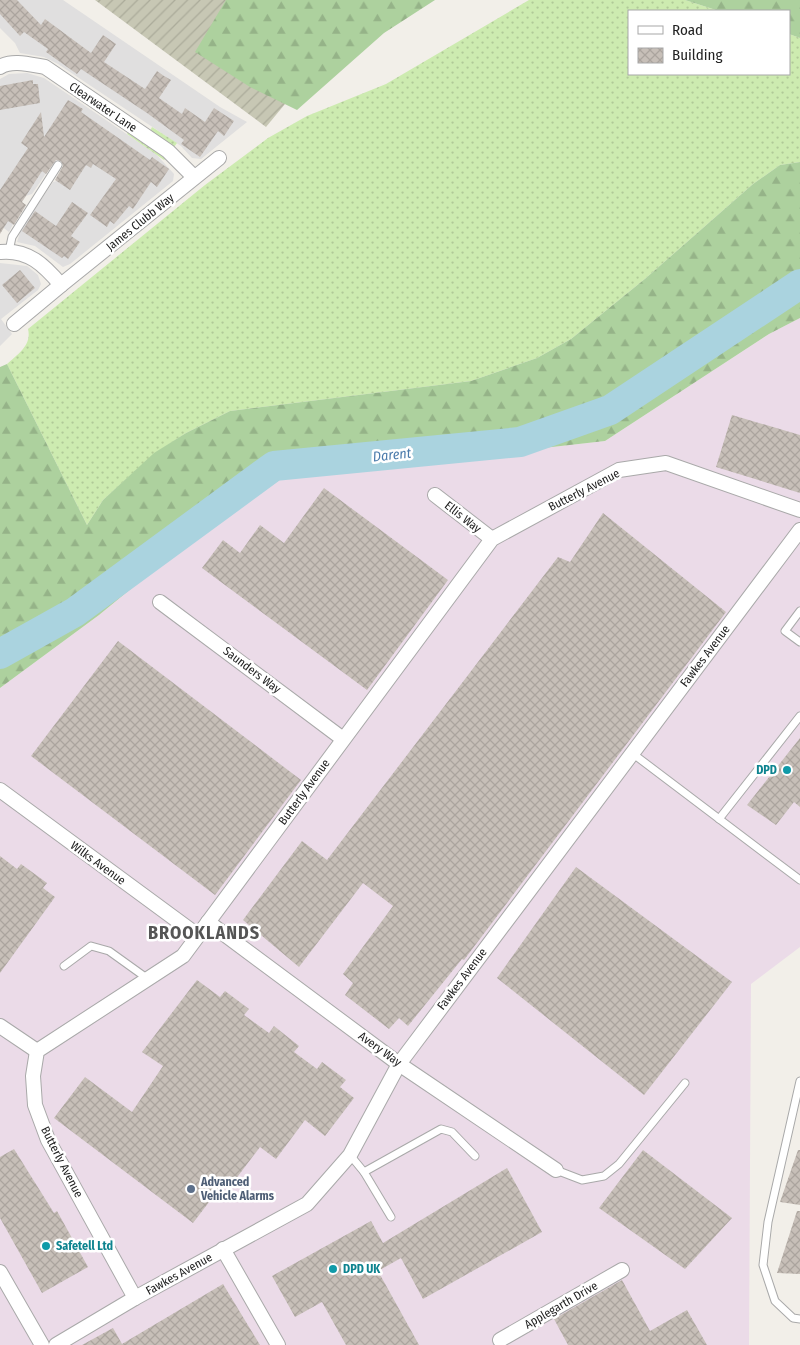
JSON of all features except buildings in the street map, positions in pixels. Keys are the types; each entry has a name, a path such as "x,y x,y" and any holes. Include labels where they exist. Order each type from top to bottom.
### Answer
{"street":[{"name":"Clearwater Lane","path":"1,64 25,64 45,67 168,151 194,177"},
{"name":"James Clubb Way","path":"14,324 219,158"},
{"path":"5,252 24,253 38,261 61,285"},
{"name":"Butterly Avenue","path":"135,1298 48,1140 35,1105 34,1076 37,1051 183,956 492,539 619,470 666,463 800,510"},
{"name":"Ellis Way","path":"435,495 492,539"},
{"name":"Fawkes Avenue","path":"56,1345 135,1298 307,1204 350,1155 399,1064 800,530"},
{"name":"Saunders Way","path":"160,602 343,739"},
{"name":"Wilks Avenue","path":"0,790 197,936"},
{"name":"Avery Way","path":"208,922 399,1064 556,1170"},
{"path":"0,1026 37,1051"},
{"path":"223,1249 278,1345"},
{"name":"Applegarth Drive","path":"498,1343 622,1270"},
{"path":"0,1272 42,1345"}],"lane":[{"path":"5,252 58,164"},
{"path":"800,610 785,630 800,642"},
{"path":"719,819 800,716"},
{"path":"632,753 800,880"},
{"path":"64,966 91,946 109,951 148,979"},
{"path":"800,1081 768,1222 763,1265 775,1301 793,1318 800,1319"},
{"path":"556,1170 582,1180 604,1176 620,1164 685,1083"},
{"path":"364,1172 441,1130 452,1132 475,1156"},
{"path":"350,1155 364,1172 391,1217"}],"shaded area":[{"path":"0,0 63,0 220,107 247,122 201,159 192,158 181,146 58,64 44,57 20,53 15,43 0,28"},
{"path":"95,0 286,0 328,52 266,127"},
{"path":"27,73 44,78 156,154 174,174 173,181 70,264 63,267 35,246 17,242 21,229 53,182 57,181 70,163 52,152 47,172 32,194 22,197 16,218 9,232 0,225 0,79 9,74"},
{"path":"0,263 27,266 38,275 41,284 38,290 1,319 12,334 0,346"},
{"path":"800,318 800,947 751,984 749,1345 0,1345 0,688 99,615 189,541 284,477 605,441 769,334"}],"green space":[{"path":"226,0 435,0 384,33 297,110 250,87 195,52"},
{"path":"529,0 685,0 716,10 628,10 628,75 790,75 790,34 800,38 800,162 780,165 753,184 646,278 571,339 537,358 471,381 230,411 186,433 154,454 103,500 87,525 7,364 20,353 26,344 29,335 28,329 205,185 268,138 307,116 386,84"},
{"path":"685,0 800,0 800,38 790,34 790,10 716,10"},
{"path":"152,127 177,143 174,147 150,131"},
{"path":"129,131 166,158 164,160 127,134"},
{"path":"800,162 800,318 769,334 605,441 284,477 189,541 99,615 0,688 0,367 7,364 87,525 103,500 154,453 186,433 230,411 471,381 537,358 571,339 646,278 753,184 780,165"}],"waterway":[{"name":"Darent","path":"0,654 75,612 274,466 520,442 610,410 800,284"}],"place":[{"name":"DPD","path":"787,770"},
{"name":"Advanced Vehicle Alarms","path":"191,1189"},
{"name":"Safetell Ltd","path":"46,1246"},
{"name":"DPD UK","path":"333,1269"}],"district":[{"name":"BROOKLANDS","path":"204,933"}]}
